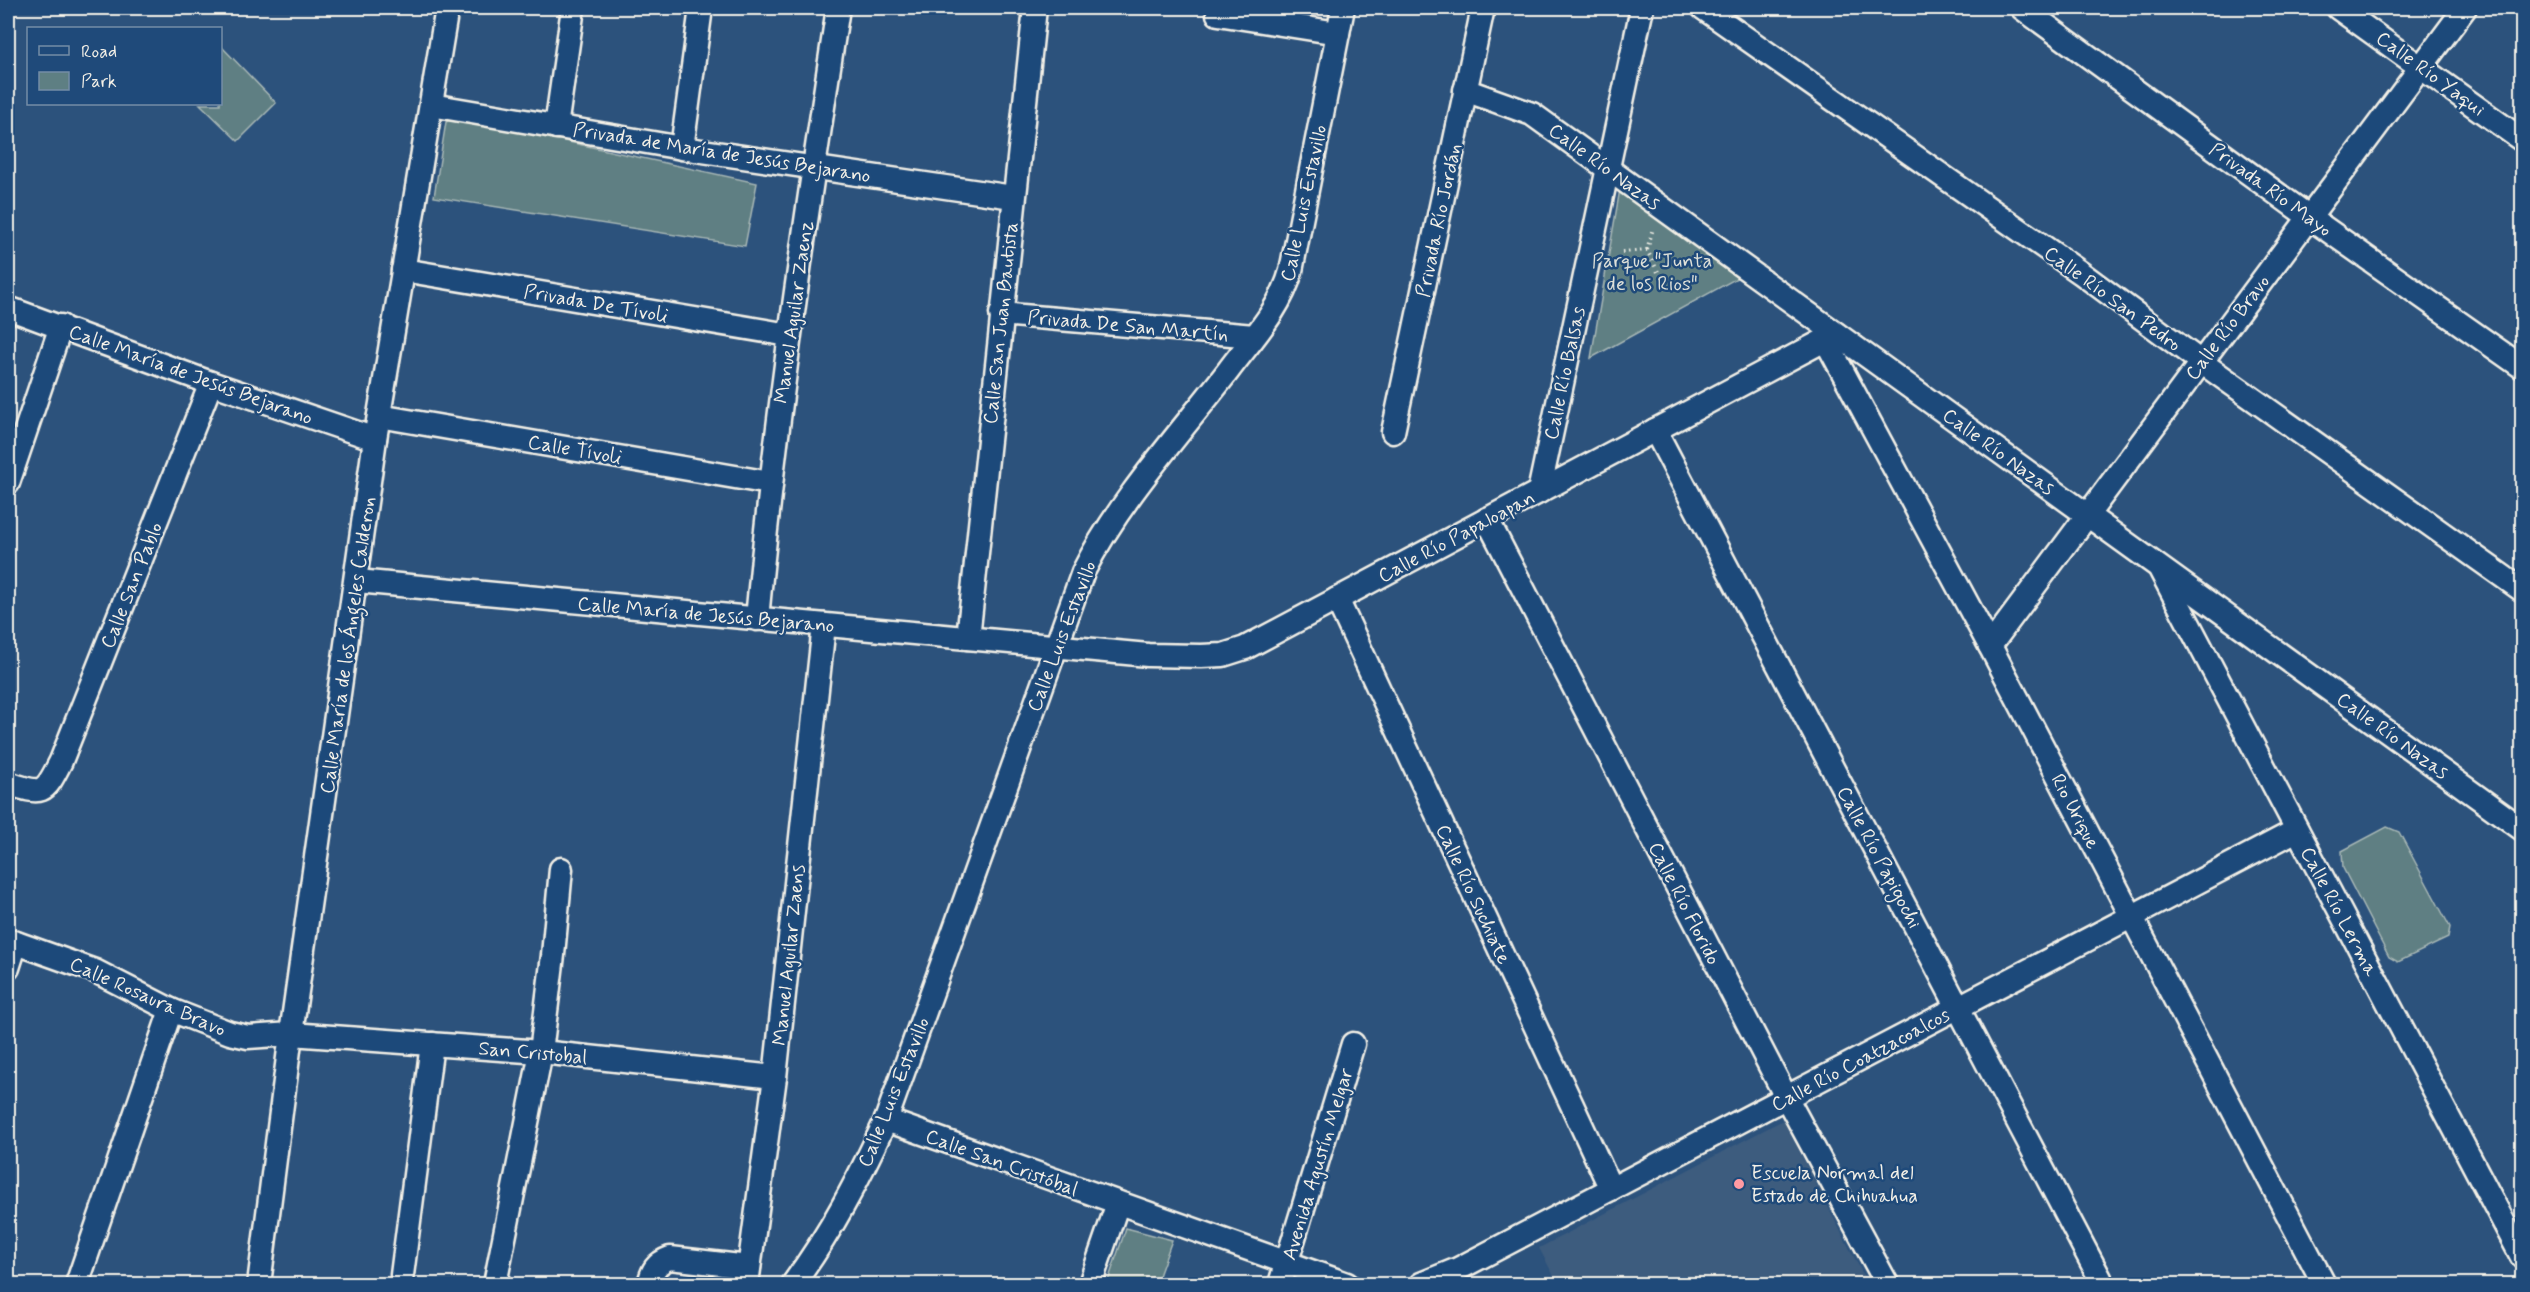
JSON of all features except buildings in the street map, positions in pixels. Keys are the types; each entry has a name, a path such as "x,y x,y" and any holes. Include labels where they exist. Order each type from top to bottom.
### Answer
{"street":[{"name":"Calle María de los Ángeles Calderon","path":"259,1284 291,1034 357,581 375,439 447,8"},
{"path":"556,127 573,8"},
{"path":"682,148 701,8"},
{"name":"Manuel Aguilar Zaenz","path":"757,619 770,483 789,335 838,8"},
{"name":"Calle San Juan Bautista","path":"968,638 1013,196 1035,8"},
{"name":"Calle Luis Estavillo","path":"793,1284 828,1234 854,1189 886,1120 1083,572 1116,516 1283,296 1288,282 1343,8"},
{"name":"Privada Río Jordán","path":"1393,432 1483,8"},
{"name":"Calle Río Balsas","path":"1539,492 1642,8"},
{"name":"Calle Río San Pedro","path":"1703,8 2081,273 2201,362 2523,590"},
{"name":"Privada Río Mayo","path":"2022,8 2309,217 2523,367"},
{"name":"Calle Río Yaqui","path":"2338,8 2523,140"},
{"name":"Calle Río Bravo","path":"1990,646 2465,8"},
{"path":"1218,14 1338,33"},
{"name":"Calle Río Nazas","path":"1466,90 1532,114 1608,168 1830,336 2088,515 2523,829"},
{"name":"Privada de María de Jesús Bejarano","path":"431,105 682,148 1013,196"},
{"name":"Privada De Tívoli","path":"403,270 789,335"},
{"name":"Calle María de Jesús Bejarano","path":"8,308 211,383 375,439"},
{"name":"Privada De San Martín","path":"1001,314 1254,336"},
{"path":"8,483 61,326"},
{"name":"Calle Río Papaloapan","path":"1056,645 1148,655 1222,655 1245,648 1830,336"},
{"name":"Rio Urique","path":"1830,336 2324,1284"},
{"name":"Calle San Pablo","path":"8,783 36,792 46,786 61,761 211,383"},
{"name":"Calle Tívoli","path":"379,416 770,483"},
{"name":"Calle Río Papigochi","path":"1655,430 2103,1284"},
{"name":"Calle Río Florido","path":"1487,519 1786,1097 1887,1284"},
{"name":"Calle Río Lerma","path":"2158,566 2523,1257"},
{"name":"Calle María de Jesús Bejarano","path":"357,581 1056,645"},
{"name":"Calle Río Suchiate","path":"1337,599 1611,1189"},
{"name":"Manuel Aguilar Zaens","path":"748,1276 775,1077 825,625"},
{"name":"Calle Río Coatzacoalcos","path":"1421,1284 1458,1269 2297,830"},
{"path":"495,1284 541,1052 554,955 561,868"},
{"path":"8,968 12,941"},
{"name":"Calle Rosaura Bravo","path":"12,941 95,971 171,1010 230,1033 267,1037 291,1034"},
{"path":"77,1284 171,1010"},
{"name":"San Cristobal","path":"291,1034 541,1052 775,1077"},
{"path":"402,1275 432,1044"},
{"name":"Avenida Agustín Melgar","path":"1283,1274 1353,1044"},
{"name":"Calle San Cristóbal","path":"886,1120 1118,1203 1283,1274"},
{"path":"1090,1284 1118,1203"},
{"path":"649,1284 654,1268 661,1261 670,1258 748,1276"},
{"path":"1283,1274 1347,1284"}],"path":[{"path":"1653,227 1647,250 1659,274"},
{"path":"1622,252 1647,250"}],"shaded area":[{"name":"Escuela Normal del Estado de Chihuahua","path":"1783,1120 1868,1284 1558,1284 1539,1248"}],"green space":[{"path":"222,47 276,103 238,141 201,105 222,105"},
{"path":"454,117 757,183 745,246 434,197 446,122"},
{"name":"Parque \"Junta de los Rios\"","path":"1620,189 1737,278 1591,358"},
{"path":"2387,827 2399,832 2450,927 2448,938 2398,962 2389,957 2343,868 2342,851"},
{"path":"1126,1228 1172,1240 1156,1284 1107,1284"}],"place":[{"name":"Escuela Normal del Estado de Chihuahua","path":"1739,1184"}]}
